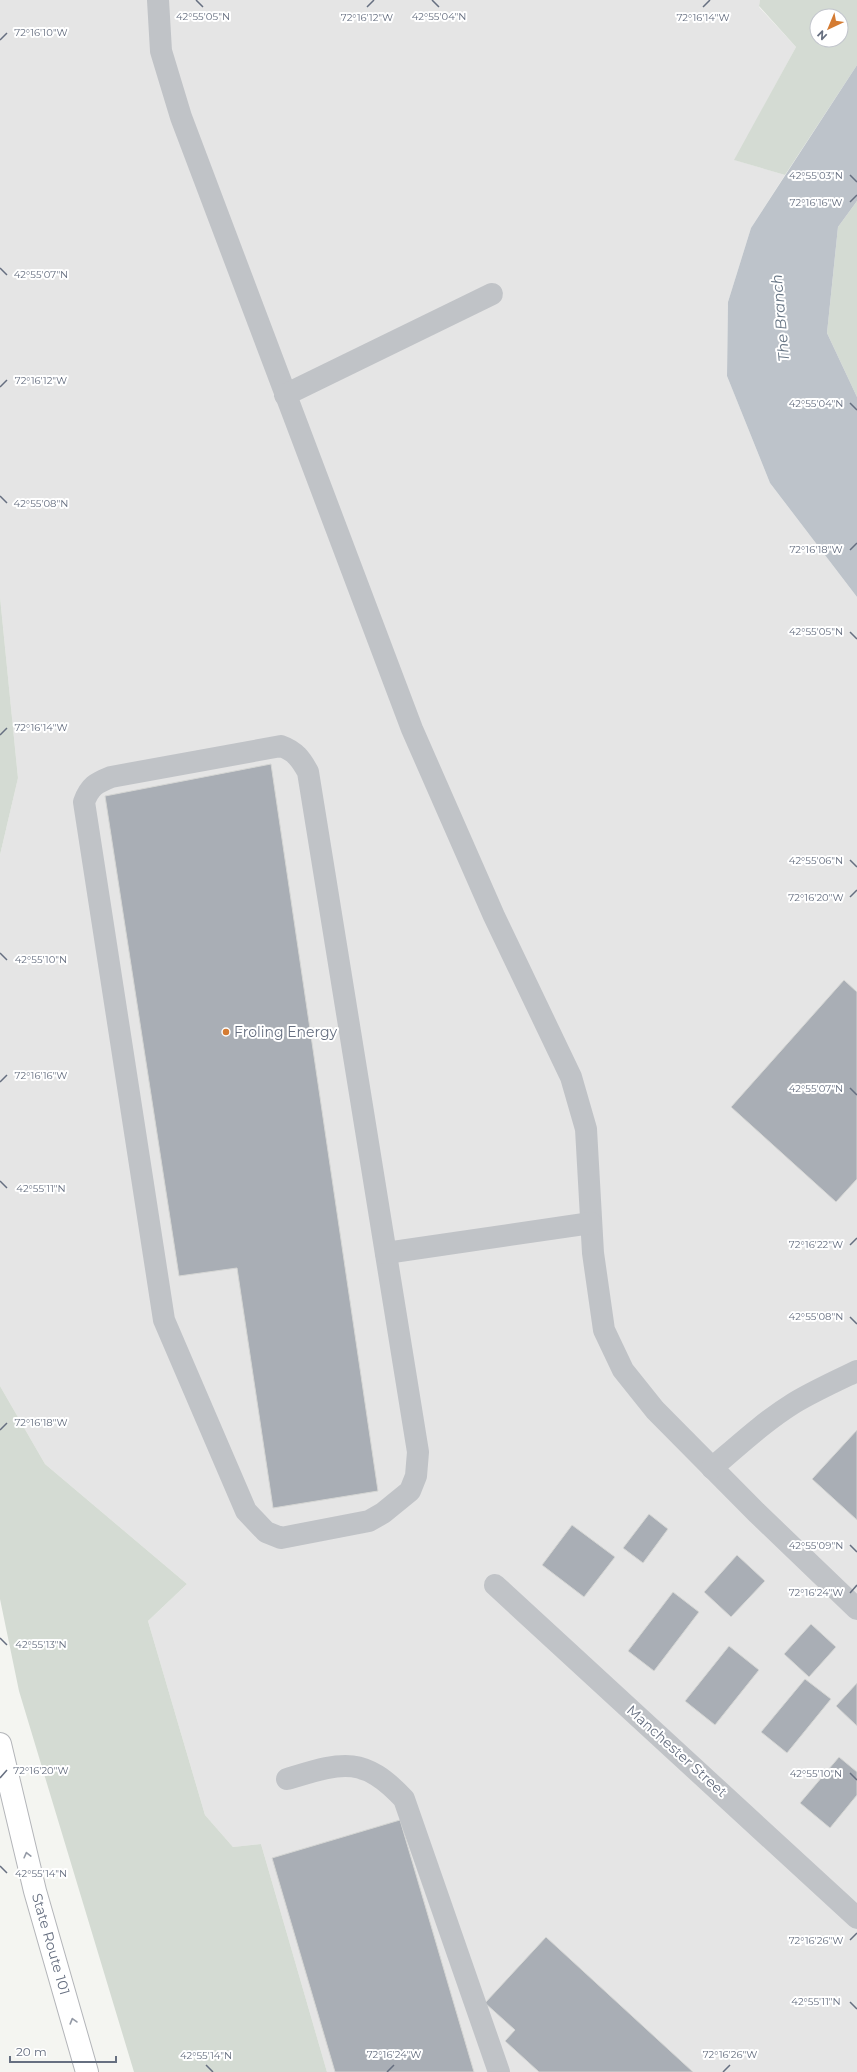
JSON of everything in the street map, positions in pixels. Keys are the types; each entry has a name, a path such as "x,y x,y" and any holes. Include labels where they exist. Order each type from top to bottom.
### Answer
{"highway":[{"name":"State Route 101","path":"0,1744 35,1891 87,2072"}],"street":[{"path":"158,0 161,51 181,117 412,729 494,916 571,1077 586,1129 593,1253 604,1330 623,1370 655,1410 712,1468 857,1609"},
{"path":"285,395 492,294"},
{"path":"281,746 291,749 301,759 308,772 386,1253 418,1452 416,1476 410,1491 383,1513 369,1521 281,1538 266,1532 246,1511 164,1320 84,802 88,790 98,782 111,777 281,746"},
{"path":"386,1253 591,1223"},
{"path":"712,1468 756,1431 793,1404 827,1385 857,1372"},
{"name":"Manchester Street","path":"495,1585 857,1918"},
{"path":"287,1779 330,1766 349,1765 367,1769 380,1777 404,1799 499,2072"}],"shaded area":[{"path":"0,0 760,0 759,7 796,47 735,160 785,175 751,228 728,302 727,376 770,483 857,597 857,2072 327,2072 261,1844 233,1847 205,1815 148,1621 187,1584 45,1464 0,1386 0,855 18,778 0,597"},
{"path":"760,0 857,0 857,65 785,175 734,160 796,47 759,6"},
{"path":"857,201 857,397 827,333 838,227"},
{"path":"0,597 18,778 0,855"},
{"path":"0,1386 45,1464 187,1584 148,1621 205,1815 233,1847 261,1844 327,2072 134,2072 19,1691 0,1599"}],"water":[{"name":"The Branch","path":"857,65 857,201 838,227 827,333 857,397 857,597 770,483 727,376 728,302 751,228"}],"building":[{"name":"Froling Energy","path":"271,764 378,1491 273,1508 237,1268 179,1276 105,796"},
{"path":"844,980 857,992 857,1179 836,1202 731,1107"},
{"path":"857,1430 857,1520 812,1479"},
{"path":"649,1514 668,1529 643,1563 623,1548"},
{"path":"572,1525 615,1557 584,1597 542,1565"},
{"path":"737,1555 765,1581 731,1617 704,1592"},
{"path":"673,1592 699,1612 654,1671 628,1651"},
{"path":"811,1624 836,1647 809,1677 784,1654"},
{"path":"729,1646 759,1670 715,1725 685,1701"},
{"path":"805,1679 831,1699 787,1753 761,1732"},
{"path":"857,1683 857,1726 836,1706"},
{"path":"839,1757 857,1772 857,1795 830,1828 800,1803"},
{"path":"400,1820 474,2072 335,2072 272,1858"},
{"path":"546,1937 693,2072 539,2072 505,2041 515,2030 485,2003"}],"place":[{"name":"Froling Energy","path":"226,1032"}]}
